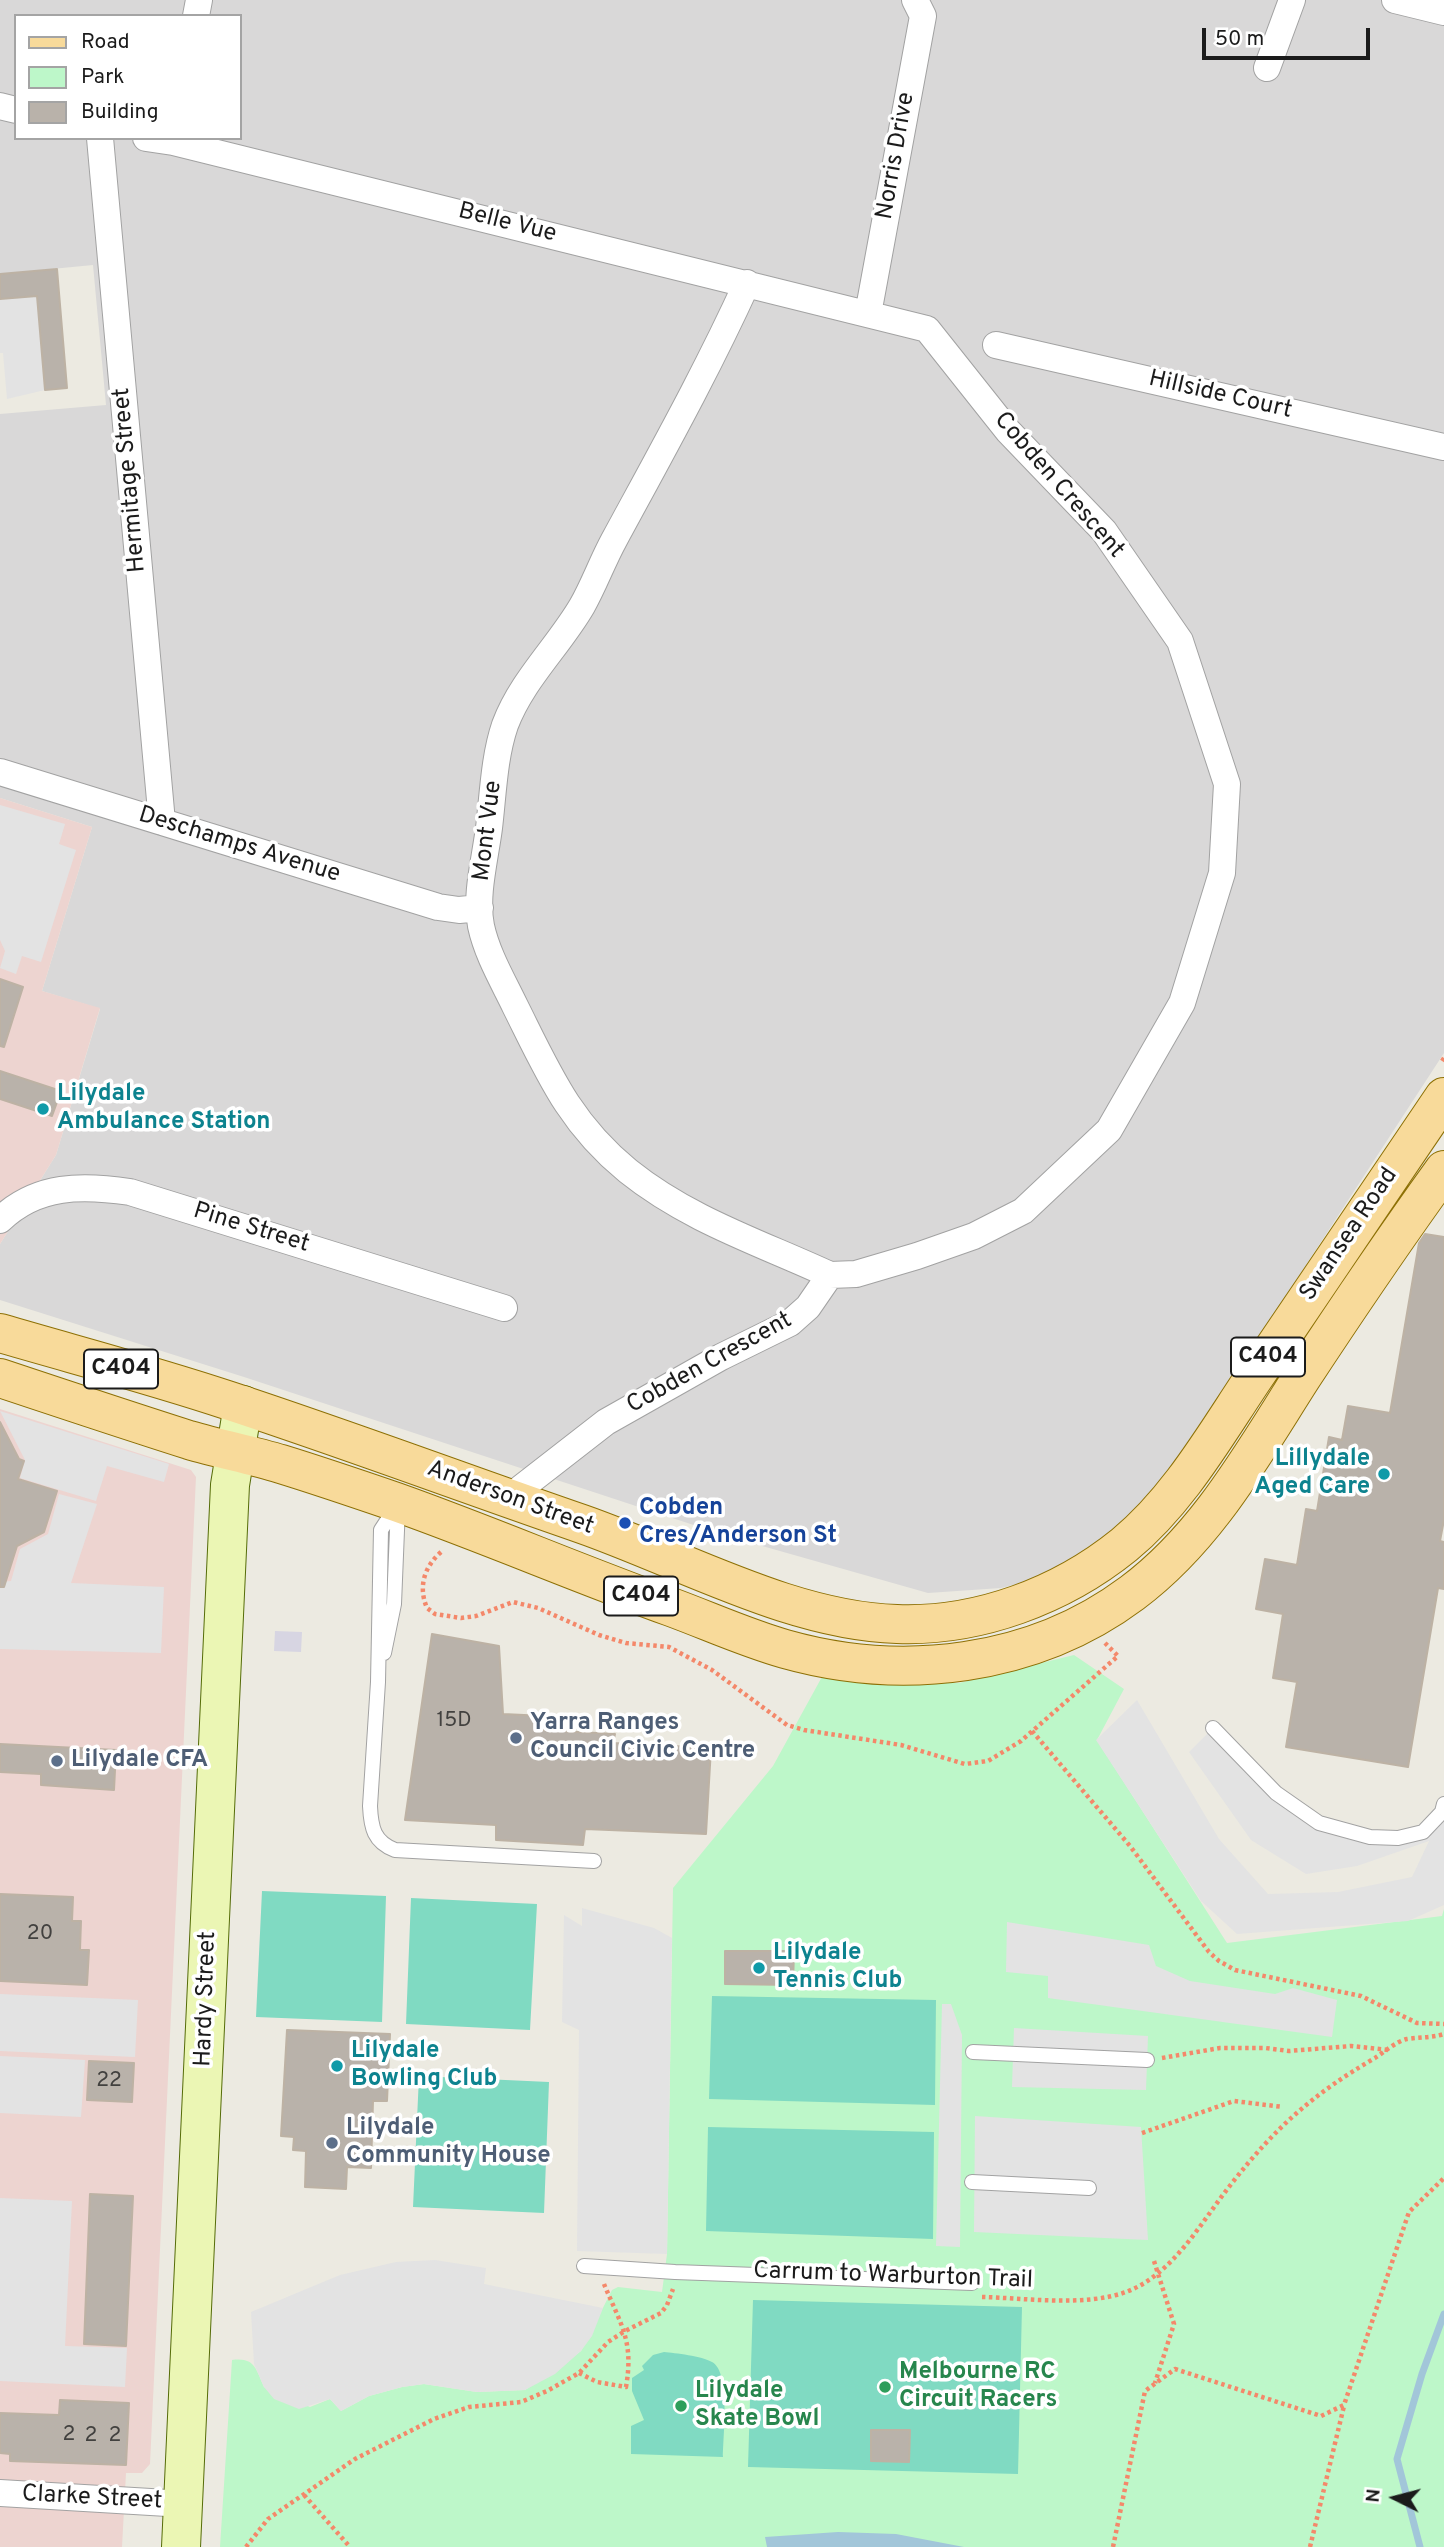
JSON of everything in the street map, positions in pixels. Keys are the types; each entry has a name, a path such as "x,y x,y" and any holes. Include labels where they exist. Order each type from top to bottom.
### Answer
{"main road":[{"name":"Swansea Road","path":"1061,1587 1126,1544 1155,1516 1181,1485 1444,1097"},
{"name":"Swansea Road","path":"1058,1635 1130,1595 1160,1570 1215,1511 1368,1276 1444,1170"},
{"name":"Anderson Street","path":"0,1332 243,1405 586,1526 792,1605 864,1622 914,1624 986,1614 1061,1587"},
{"name":"Anderson Street","path":"0,1378 193,1441 280,1463 398,1503 784,1649 863,1664 903,1667 969,1661 1021,1649 1058,1635"},
{"name":"Hardy Street","path":"181,2547 219,1712 234,1451 243,1405"},
{"path":"398,1503 408,1463"},
{"path":"507,1499 505,1517 508,1526 593,1560 667,1606"}],"street":[{"name":"Norris Drive","path":"868,314 923,16 915,0"},
{"path":"1267,68 1292,0"},
{"path":"1395,0 1444,12"},
{"name":"Hermitage Street","path":"100,140 162,822"},
{"name":"Belle Vue","path":"173,140 868,314"},
{"name":"Mont Vue","path":"747,283 723,336 605,556 582,606 518,696 505,726 499,751 480,908 484,936 493,959 539,1054 570,1111 602,1149 647,1185 696,1215 731,1233 810,1264 830,1275"},
{"name":"Cobden Crescent","path":"507,1499 606,1422 790,1323 814,1301 830,1275 856,1274 974,1236 1011,1219 1041,1196 1110,1130 1182,1003 1223,873 1227,784 1180,641 1104,531 1008,431 926,329 868,314"},
{"name":"Hillside Court","path":"996,345 1444,447"},
{"name":"Deschamps Avenue","path":"0,772 438,907 459,910 480,908"},
{"name":"Pine Street","path":"0,1220 19,1206 52,1190 98,1187 130,1192 504,1308"},
{"name":"Clarke Street","path":"0,2493 184,2504"}],"lane":[{"path":"398,1503 381,1526 378,1682 370,1807 376,1838 384,1846 410,1852 594,1861"},
{"path":"1213,1728 1276,1793 1319,1823 1370,1837 1398,1838 1423,1832 1442,1812 1444,1804"},
{"path":"973,2052 1147,2060"},
{"path":"972,2182 1089,2188"},
{"path":"591,2266 972,2283"}],"path":[{"path":"1032,1731 1130,1846 1209,1952 1219,1961 1235,1970 1361,1996 1417,2023 1444,2024"},
{"name":"Carrum to Warburton Trail","path":"981,2297 1105,2298 1141,2286 1158,2275 1182,2249 1263,2145 1295,2112 1318,2094 1405,2039 1426,2039 1444,2034"},
{"path":"1147,2060 1220,2048 1289,2051 1351,2046 1388,2050"},
{"path":"1142,2133 1234,2101 1283,2107"},
{"path":"1310,2547 1344,2406 1409,2212 1444,2178"},
{"path":"1154,2261 1174,2324 1154,2385"},
{"path":"579,2373 597,2382 626,2387 630,2357 625,2331 591,2266"},
{"path":"246,2547 268,2519 355,2459 434,2419 469,2407 521,2402 579,2373 608,2342 661,2313 674,2288"},
{"path":"1113,2547 1145,2391 1175,2369 1321,2416 1344,2406"},
{"path":"304,2496 351,2547"}],"shaded area":[{"path":"0,0 1444,0 1444,1053 1263,1331 1153,1493 1108,1535 1046,1577 1001,1588 928,1593 727,1536 0,1300 0,1244 56,1155 100,1009 42,991 92,827 0,798 0,414 106,405 93,265 0,274"},
{"path":"37,296 45,390 7,399 3,353 0,353 0,299"},
{"path":"0,798 92,827 42,991 100,1008 56,1155 0,1244"},
{"path":"0,805 65,824 59,844 76,850 41,962 22,956 16,974 0,968 5,951 0,940"},
{"path":"0,1409 191,1470 196,1477 150,2464 142,2473 126,2473 122,2547 0,2547"},
{"path":"0,1411 169,1464 164,1482 107,1466 96,1501 20,1478 25,1460"},
{"path":"59,1494 97,1504 71,1583 164,1587 161,1653 0,1649 0,1582 11,1581 20,1549 48,1534"},
{"path":"275,1631 302,1632 301,1652 274,1651"},
{"path":"1137,1700 1219,1839 1268,1894 1338,1892 1412,1877 1429,1841 1357,1866 1306,1874 1251,1840 1189,1752 1213,1728 1319,1823 1370,1837 1423,1832 1444,1804 1444,1905 1408,1921 1237,1934 1201,1901 1096,1740"},
{"path":"582,1908 654,1928 672,1938 667,2254 577,2251 579,2030 562,2022 564,1915 582,1926"},
{"path":"1007,1922 1149,1945 1156,1966 1190,1981 1275,1994 1293,1988 1337,2000 1332,2037 1048,1998 1048,1976 1006,1972"},
{"path":"0,1994 138,2000 135,2057 0,2051"},
{"path":"942,2004 951,2004 962,2035 960,2247 936,2246"},
{"path":"1014,2028 1148,2036 1146,2090 1012,2087"},
{"path":"0,2056 85,2060 81,2117 0,2113"},
{"path":"975,2116 1141,2127 1148,2240 974,2232"},
{"path":"0,2198 72,2201 65,2346 127,2348 125,2387 0,2381"},
{"path":"435,2260 486,2268 484,2284 603,2308 592,2336 581,2351 555,2374 525,2390 477,2392 424,2384 369,2396 341,2411 330,2399 299,2409 274,2399 264,2387 254,2364 251,2312 340,2275 396,2262"}],"green space":[{"path":"1074,1655 1124,1689 1097,1740 1227,1943 1442,1916 1444,1909 1444,2547 220,2547 232,2360 250,2362 264,2387 310,2407 330,2399 341,2411 369,2396 424,2384 477,2392 525,2390 581,2351 612,2290 618,2287 662,2292 667,2254 673,1888 773,1766 823,1675 893,1683 959,1683"},
{"path":"262,1891 386,1896 382,2022 256,2017"},
{"path":"411,1898 537,1904 530,2030 406,2024"},
{"path":"712,1996 936,2000 935,2105 709,2099"},
{"path":"419,2076 549,2082 544,2213 413,2207"},
{"path":"708,2127 934,2132 933,2239 706,2231"},
{"name":"Melbourne RC Circuit Racers","path":"753,2300 1022,2307 1018,2474 748,2467"},
{"name":"Lilydale Skate Bowl","path":"664,2352 702,2358 718,2368 724,2391 723,2457 631,2454 631,2426 644,2420 632,2391 632,2378 644,2370 642,2366 653,2355"}],"water":[{"path":"838,2532 896,2534 964,2547 767,2547 765,2537"}],"building":[{"path":"57,269 67,388 45,390 37,296 0,299 0,274"},
{"path":"0,979 23,987 4,1047 0,1046"},
{"name":"Lilydale Ambulance Station","path":"0,1071 61,1091 52,1116 0,1099"},
{"name":"Lillydale Aged Care","path":"1425,1234 1444,1237 1444,1520 1440,1541 1444,1542 1444,1589 1438,1588 1408,1767 1286,1747 1297,1682 1273,1678 1283,1614 1256,1609 1265,1559 1297,1565 1306,1509 1317,1511 1329,1437 1342,1440 1348,1406 1390,1413 1419,1243"},
{"path":"0,1422 19,1459 24,1461 18,1479 57,1491 44,1532 17,1546 4,1587 0,1587"},
{"name":"Yarra Ranges Council Civic Centre","path":"432,1634 499,1646 503,1714 545,1716 542,1730 615,1734 613,1743 711,1748 706,1834 585,1829 583,1845 496,1840 496,1825 405,1820"},
{"name":"Lilydale CFA","path":"0,1744 116,1750 114,1790 41,1785 41,1774 0,1772"},
{"path":"0,1894 73,1897 72,1921 81,1921 80,1950 89,1950 87,1985 0,1981"},
{"name":"Lilydale Tennis Club","path":"725,1951 794,1951 793,1985 725,1984"},
{"path":"287,2030 390,2034 387,2101 373,2101 371,2168 347,2167 346,2189 305,2187 306,2151 293,2150 294,2137 281,2136"},
{"path":"89,2061 134,2063 132,2102 87,2100"},
{"path":"90,2194 133,2196 126,2346 84,2344"},
{"path":"60,2400 129,2403 126,2465 10,2461 10,2454 0,2453 0,2413 59,2415"},
{"path":"871,2430 910,2430 909,2462 871,2461"}],"waterway":[{"path":"1420,2547 1397,2459 1422,2374 1444,2314"}],"place":[{"name":"Lilydale Ambulance Station","path":"43,1109"},
{"name":"Lillydale Aged Care","path":"1384,1474"},
{"name":"Cobden Cres/Anderson St","path":"625,1523"},
{"name":"Yarra Ranges Council Civic Centre","path":"516,1738"},
{"name":"Lilydale CFA","path":"57,1761"},
{"name":"Lilydale Tennis Club","path":"759,1968"},
{"name":"Lilydale Bowling Club","path":"337,2066"},
{"name":"Lilydale Community House","path":"332,2143"},
{"name":"Melbourne RC Circuit Racers","path":"885,2387"},
{"name":"Lilydale Skate Bowl","path":"681,2406"}]}
